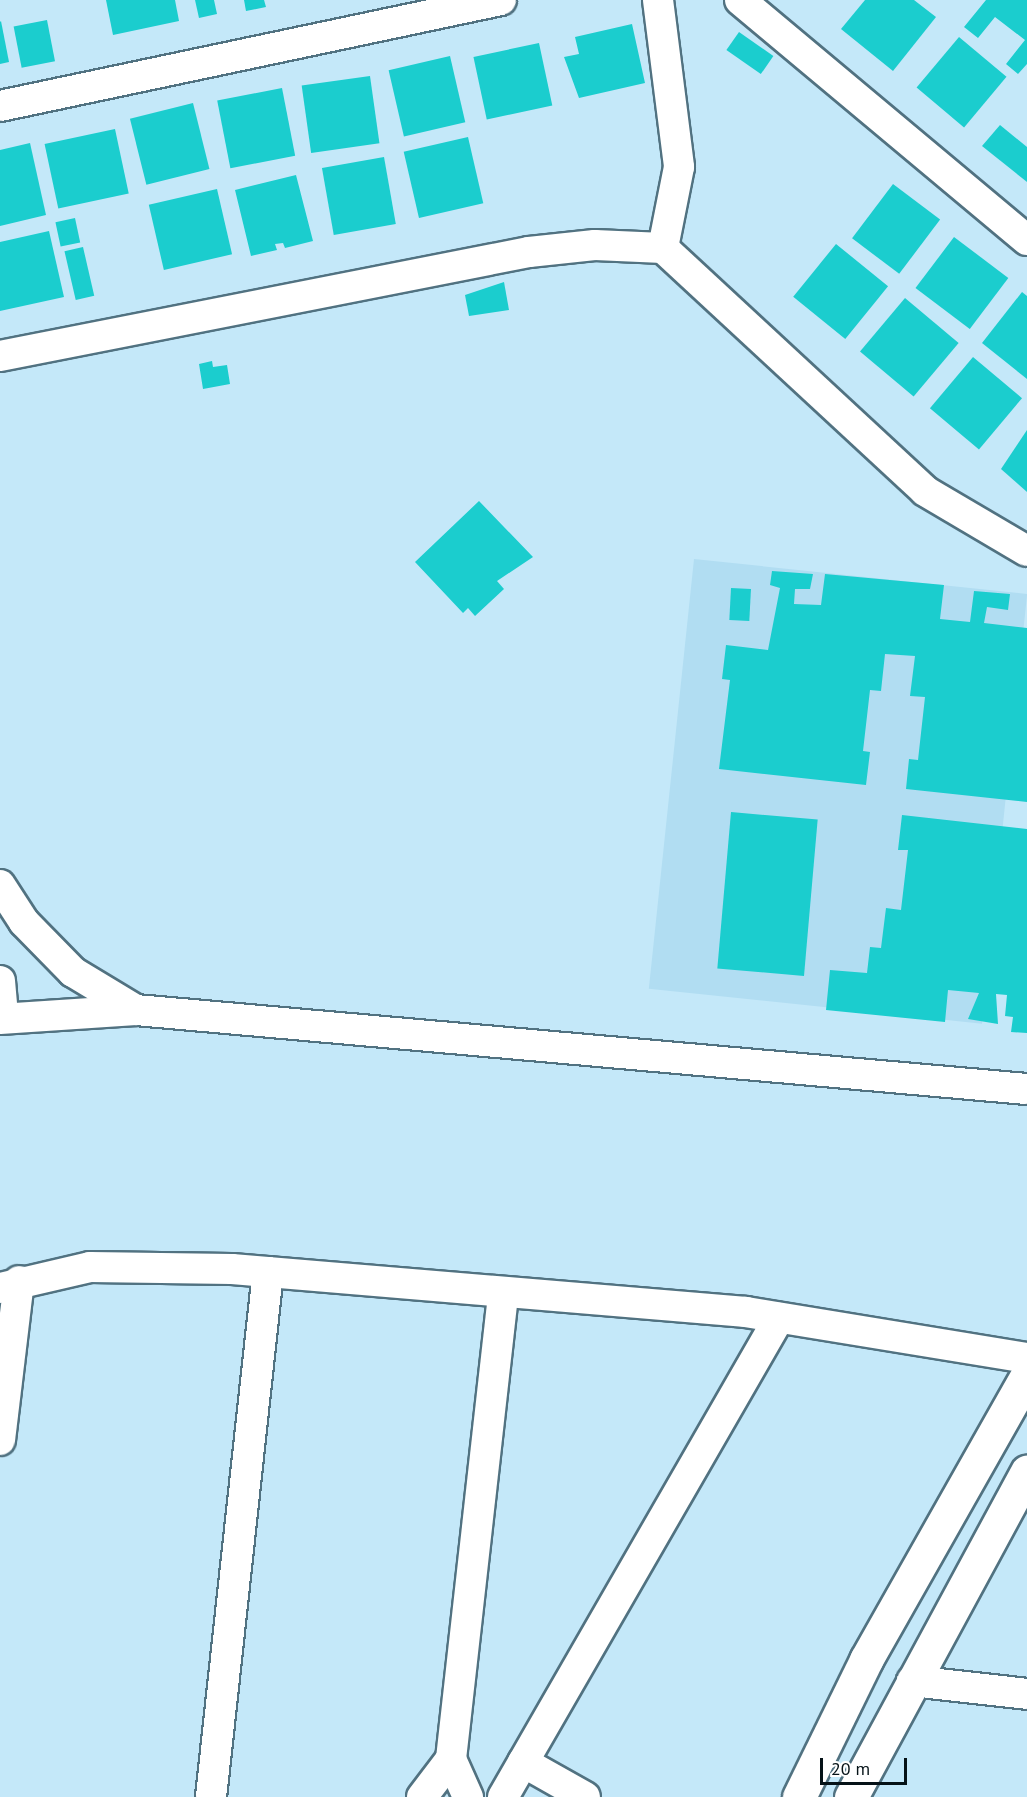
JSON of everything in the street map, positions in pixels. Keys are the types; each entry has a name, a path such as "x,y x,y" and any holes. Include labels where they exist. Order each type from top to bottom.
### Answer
{"street":[{"path":"0,106 501,0"},
{"path":"658,0 679,167 663,248"},
{"path":"740,0 1027,240"},
{"path":"0,356 529,252 595,245 663,248 925,491 1027,551"},
{"path":"0,885 24,922 73,972 136,1010"},
{"path":"0,981 1,1018 136,1010 1027,1089"},
{"path":"0,1440 9,1285 90,1267 268,1272 778,1318 1027,1358"},
{"path":"211,1797 268,1272"},
{"path":"468,1797 451,1759 503,1292"},
{"path":"503,1797 778,1318"},
{"path":"799,1797 866,1660 1027,1375"},
{"path":"851,1797 1027,1472"},
{"path":"866,1660 912,1681 1027,1694"},
{"path":"422,1797 451,1759"},
{"path":"523,1762 585,1797"}],"shaded area":[{"path":"694,559 1027,594 982,1024 649,989"}],"building":[{"path":"106,0 175,0 179,21 113,35"},
{"path":"195,0 214,0 217,14 199,18"},
{"path":"244,0 264,0 266,7 246,11"},
{"path":"865,0 914,0 936,17 893,71 841,29"},
{"path":"986,0 1027,0 1027,64 1018,74 1006,64 1025,40 995,17 978,38 964,27"},
{"path":"47,20 55,61 22,68 14,26"},
{"path":"0,22 9,62 0,64"},
{"path":"632,24 645,83 579,98 564,57 579,54 575,37"},
{"path":"739,32 773,56 761,74 726,50"},
{"path":"959,37 1006,77 964,127 917,88"},
{"path":"539,43 552,106 487,120 473,57"},
{"path":"450,56 465,122 404,136 389,70"},
{"path":"370,76 379,143 311,153 302,86"},
{"path":"282,88 295,156 230,168 217,101"},
{"path":"193,103 209,169 146,185 130,119"},
{"path":"1000,125 1027,147 1027,182 982,146"},
{"path":"115,129 129,194 58,209 45,144"},
{"path":"468,137 483,203 419,218 404,152"},
{"path":"30,143 46,215 0,226 0,150"},
{"path":"384,157 396,224 334,235 322,168"},
{"path":"296,175 313,241 285,248 283,243 275,244 277,250 251,256 235,190"},
{"path":"893,184 940,220 899,274 852,238"},
{"path":"217,189 232,254 164,270 149,205"},
{"path":"75,218 80,242 61,247 55,222"},
{"path":"49,231 64,297 0,311 0,242"},
{"path":"954,237 1008,278 970,329 915,288"},
{"path":"836,244 888,286 845,339 793,297"},
{"path":"83,247 94,296 76,300 64,251"},
{"path":"504,282 509,310 469,316 465,295"},
{"path":"1022,292 1027,296 1027,379 982,343"},
{"path":"905,298 959,343 914,397 860,352"},
{"path":"973,357 1022,398 979,449 930,408"},
{"path":"212,361 213,367 227,365 230,384 203,389 199,364"},
{"path":"1027,430 1027,492 1001,469"},
{"path":"479,501 533,557 497,581 504,589 475,616 468,608 463,613 415,562"},
{"path":"772,571 813,574 810,589 795,589 794,604 821,605 825,574 944,585 940,619 970,622 974,591 1010,594 1008,610 987,607 984,623 1027,628 1027,802 906,789 909,759 918,760 925,697 910,696 915,656 885,654 881,691 870,690 863,751 870,752 866,785 719,769 730,680 722,679 726,645 768,650 780,588 770,585"},
{"path":"731,588 751,589 749,621 729,620"},
{"path":"731,812 818,820 804,976 717,968"},
{"path":"902,815 1027,829 1027,1033 1011,1032 1013,1017 1005,1016 1007,995 996,994 998,1024 968,1019 979,993 948,990 945,1022 826,1010 830,970 867,973 870,947 881,948 886,908 901,910 908,850 898,850"}]}
